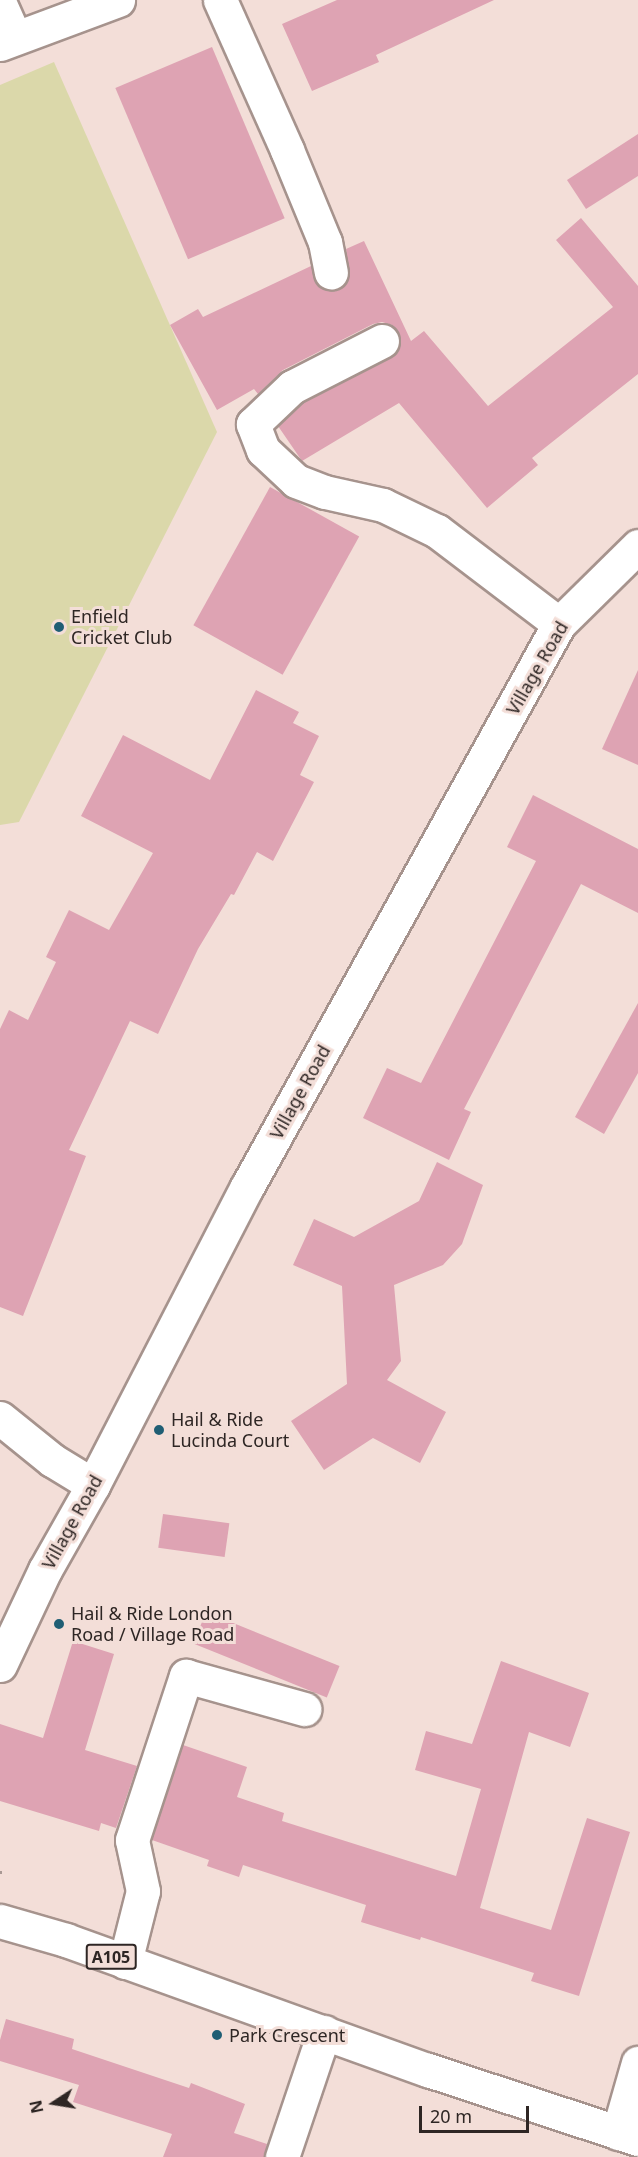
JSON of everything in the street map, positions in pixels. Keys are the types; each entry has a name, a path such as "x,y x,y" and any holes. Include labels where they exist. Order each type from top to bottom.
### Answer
{"street":[{"path":"0,4 7,41 118,0"},
{"path":"220,0 325,242 331,272"},
{"path":"382,341 292,387 253,424 263,450 296,481 325,492 383,506 437,531 559,624"},
{"name":"Village Road","path":"0,1665 45,1570 93,1485 247,1187 559,624 638,546"},
{"path":"0,1418 52,1460 93,1485"},
{"path":"125,1962 143,1891 132,1840 186,1676 304,1709"},
{"name":"A105","path":"0,1921 66,1940 324,2032 628,2136"},
{"path":"282,2157 324,2032"},
{"path":"628,2136 637,2067"}],"shaded area":[{"name":"Enfield Cricket Club","path":"54,62 217,432 19,822 0,825 0,85"}],"building":[{"path":"337,0 494,0 376,55 379,62 312,91 282,24"},
{"path":"212,47 285,218 188,259 115,88"},
{"path":"638,134 638,176 586,209 567,180"},
{"path":"581,218 638,286 638,374 532,458 538,465 487,508 399,403 302,461 278,426 303,402 391,357 398,351 401,341 392,325 382,322 373,324 283,370 258,394 254,389 217,410 170,325 198,309 203,317 311,266 317,285 326,290 335,290 344,286 349,277 346,249 364,241 411,341 424,331 488,406 613,307 556,240"},
{"path":"270,487 359,536 283,675 193,625"},
{"path":"638,670 638,765 602,749"},
{"path":"256,690 299,712 293,723 319,736 300,775 314,782 273,861 257,852 234,895 231,894 198,949 158,1034 130,1021 69,1150 86,1156 23,1316 0,1307 0,1029 9,1010 28,1020 56,962 46,957 69,910 109,930 153,853 81,816 123,735 210,780"},
{"path":"533,795 638,849 638,913 581,884 464,1109 471,1112 449,1160 363,1118 387,1068 421,1083 536,861 507,847"},
{"path":"638,1003 638,1073 604,1134 575,1117"},
{"path":"437,1162 483,1185 462,1244 443,1265 394,1285 401,1361 387,1380 446,1412 420,1463 373,1438 324,1470 291,1421 347,1384 342,1286 293,1265 314,1219 354,1237 419,1201"},
{"path":"163,1514 229,1523 225,1557 158,1548"},
{"path":"206,1612 340,1666 327,1697 193,1644"},
{"path":"73,1641 114,1654 85,1750 137,1766 116,1828 101,1823 99,1831 0,1801 0,1724 43,1738"},
{"path":"501,1661 589,1693 570,1747 529,1732 480,1908 551,1930 587,1818 630,1832 579,1996 531,1981 534,1973 421,1937 420,1940 361,1922 366,1905 243,1865 239,1877 207,1866 209,1860 152,1840 183,1745 247,1767 237,1797 284,1813 282,1821 456,1876 481,1789 415,1770 426,1731 472,1744"},
{"path":"6,2019 74,2039 72,2049 189,2088 191,2083 245,2104 234,2133 267,2144 264,2157 163,2157 172,2134 73,2102 79,2085 0,2061 0,2040"}],"place":[{"name":"Enfield Cricket Club","path":"59,627"},
{"name":"Hail & Ride Lucinda Court","path":"159,1430"},
{"name":"Hail & Ride London Road / Village Road","path":"59,1624"},
{"name":"Park Crescent","path":"217,2035"}]}
